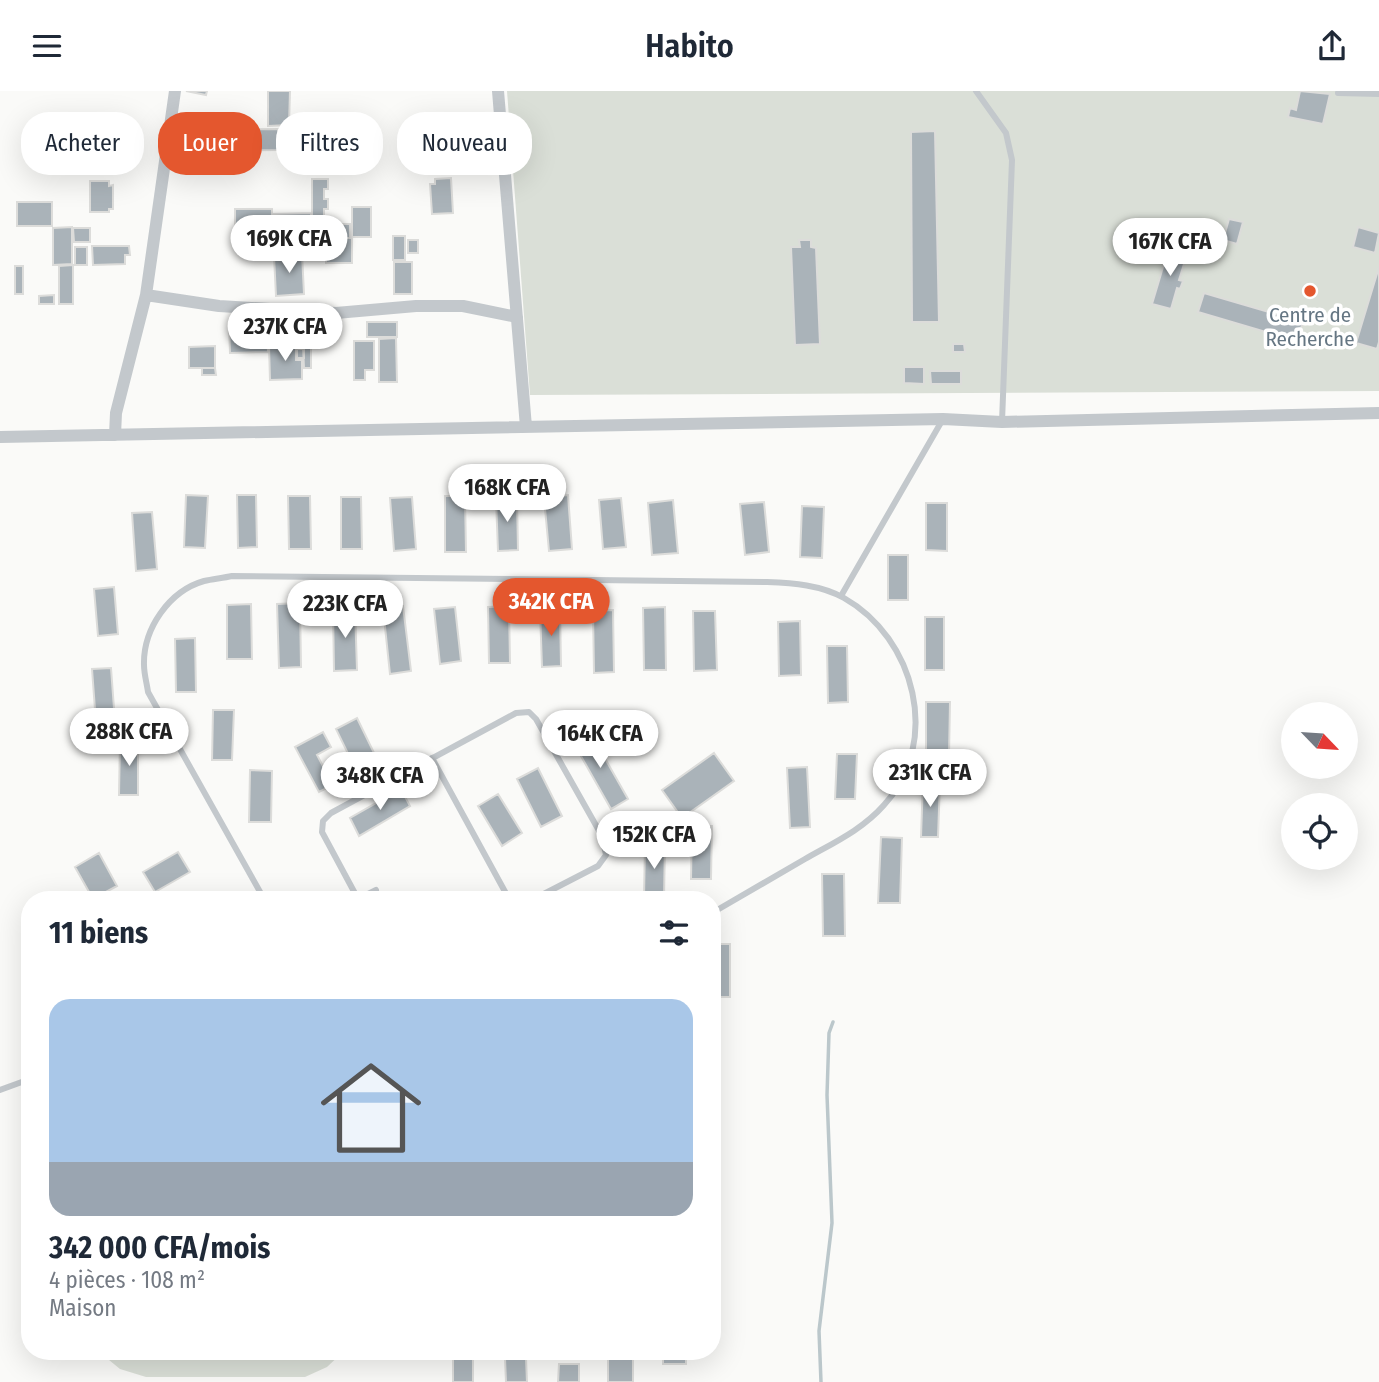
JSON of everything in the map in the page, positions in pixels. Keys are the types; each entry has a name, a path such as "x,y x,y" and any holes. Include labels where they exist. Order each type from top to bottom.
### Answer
{"street":[{"path":"115,435 116,413 146,295 175,91"},
{"path":"498,91 526,427"},
{"path":"146,295 219,306 336,313 416,306 463,306 517,317"},
{"path":"0,437 943,419 1002,422 1379,413"}],"lane":[{"path":"976,91 1006,133 1012,160 1002,422"},
{"path":"1338,93 1379,94"},
{"path":"841,596 943,419"},
{"path":"260,891 148,692 144,665 146,645 163,610 177,596 202,582 232,576 801,583 841,596 877,623 898,650 909,676 916,713 913,746 904,773 887,803 864,826 721,907"},
{"path":"354,891 322,832 323,821 331,813 516,713 529,712 536,719 602,836 606,855 598,866 550,891"},
{"path":"432,758 505,891"},
{"path":"0,1090 21,1082"}],"shaded area":[{"path":"507,91 1379,91 1379,391 530,395 513,175 532,175 532,112 509,112"},
{"path":"109,1360 334,1360 327,1367 305,1377 146,1377 120,1369"}],"building":[{"path":"186,91 207,91 206,95"},
{"path":"268,91 290,91 289,112 276,112 276,126 268,126"},
{"path":"1300,91 1330,94 1323,124 1288,117 1290,108 1296,110"},
{"path":"262,129 276,129 276,150 262,150"},
{"path":"935,131 939,322 912,322 911,132"},
{"path":"451,178 453,213 432,214 430,184 435,184 435,179"},
{"path":"312,179 328,179 328,189 324,189 324,199 328,199 328,209 324,209 324,221 328,221 326,236 312,237"},
{"path":"90,181 109,181 109,186 113,185 113,209 109,209 109,212 90,212"},
{"path":"17,202 52,202 52,226 17,226"},
{"path":"352,207 371,207 371,237 352,237"},
{"path":"235,209 272,209 272,236 235,237"},
{"path":"311,213 311,235 273,236 273,214"},
{"path":"1229,219 1243,222 1237,244 1223,240"},
{"path":"329,224 350,224 350,238 329,238"},
{"path":"72,227 72,264 53,265 53,228"},
{"path":"1358,227 1379,233 1375,253 1353,247"},
{"path":"73,228 90,228 90,242 74,242"},
{"path":"393,236 405,236 405,260 393,260"},
{"path":"273,237 313,237 313,252 273,253"},
{"path":"326,238 352,238 352,263 326,263"},
{"path":"408,240 418,240 418,253 408,253"},
{"path":"799,240 811,240 811,247 816,248 820,344 795,345 791,247 800,247"},
{"path":"92,246 129,246 130,255 125,255 125,264 93,265"},
{"path":"75,247 87,247 87,265 75,265"},
{"path":"1169,247 1188,251 1179,280 1183,281 1180,289 1177,288 1171,309 1152,304"},
{"path":"302,254 304,294 276,296 274,256"},
{"path":"394,262 412,262 412,294 394,294"},
{"path":"73,265 73,304 59,304 59,266"},
{"path":"15,266 23,266 23,294 15,294"},
{"path":"1379,267 1379,342 1377,349 1356,343"},
{"path":"1204,293 1303,322 1297,341 1198,312"},
{"path":"54,295 54,304 39,304 39,296"},
{"path":"367,322 397,322 397,337 367,337"},
{"path":"267,323 268,352 230,353 229,324"},
{"path":"311,327 311,345 269,345 269,328"},
{"path":"396,338 397,382 379,382 379,339"},
{"path":"354,341 374,341 374,370 365,370 365,380 354,380"},
{"path":"953,344 964,344 965,352 953,352"},
{"path":"215,346 215,368 189,368 189,347"},
{"path":"269,346 296,346 296,360 302,360 302,379 270,380"},
{"path":"303,346 311,346 311,368 304,368"},
{"path":"297,349 304,349 304,358 297,358"},
{"path":"904,367 924,367 924,384 904,383"},
{"path":"202,368 215,368 216,375 202,375"},
{"path":"930,371 961,371 961,384 931,384"},
{"path":"186,495 208,496 205,548 184,547"},
{"path":"237,495 256,495 257,547 238,548"},
{"path":"568,495 572,549 549,551 544,498"},
{"path":"288,496 310,496 311,549 289,549"},
{"path":"445,496 465,496 466,552 445,552"},
{"path":"341,497 361,497 362,549 341,549"},
{"path":"412,497 416,549 394,551 390,498"},
{"path":"517,498 518,550 498,551 496,499"},
{"path":"621,498 626,547 603,549 599,500"},
{"path":"673,500 678,553 652,555 648,503"},
{"path":"764,502 769,552 745,555 740,504"},
{"path":"926,503 947,503 947,551 926,550"},
{"path":"802,506 824,507 822,558 800,557"},
{"path":"152,512 157,569 136,571 132,513"},
{"path":"888,555 908,555 908,600 888,600"},
{"path":"114,587 118,634 98,636 94,589"},
{"path":"300,603 301,667 279,668 277,604"},
{"path":"251,604 252,659 227,659 227,605"},
{"path":"403,606 411,671 390,674 383,608"},
{"path":"509,606 510,663 489,663 488,607"},
{"path":"455,607 461,661 440,664 434,609"},
{"path":"665,607 666,670 644,670 643,608"},
{"path":"355,608 357,670 334,671 333,609"},
{"path":"560,609 561,666 542,667 540,610"},
{"path":"613,610 614,672 594,673 593,611"},
{"path":"693,611 715,611 717,670 694,671"},
{"path":"925,617 944,617 944,670 925,670"},
{"path":"800,621 801,675 779,676 778,622"},
{"path":"195,638 196,692 176,692 175,639"},
{"path":"827,646 847,646 848,702 828,703"},
{"path":"111,668 115,722 96,723 92,669"},
{"path":"926,702 950,702 949,756 926,756"},
{"path":"213,710 234,710 232,760 212,760"},
{"path":"357,718 377,759 356,770 336,729"},
{"path":"323,732 331,747 317,755 333,785 319,792 295,747"},
{"path":"590,732 628,799 611,809 573,742"},
{"path":"120,741 138,741 138,795 119,795"},
{"path":"714,753 734,781 682,818 662,790"},
{"path":"837,754 857,754 855,799 835,799"},
{"path":"807,767 810,827 790,828 787,768"},
{"path":"538,768 562,816 541,827 517,779"},
{"path":"250,770 272,771 271,822 249,822"},
{"path":"923,780 940,781 938,837 921,837"},
{"path":"401,789 410,806 359,836 350,818"},
{"path":"498,794 522,833 502,846 478,806"},
{"path":"692,826 712,826 711,879 691,879"},
{"path":"881,837 902,838 900,903 878,903"},
{"path":"645,843 665,843 664,891 644,891"},
{"path":"178,852 190,872 154,891 143,872"},
{"path":"99,853 117,886 108,891 88,891 75,867"},
{"path":"822,874 844,874 845,936 823,936"},
{"path":"721,944 730,944 730,997 721,997"},
{"path":"453,1360 473,1360 473,1382 453,1382"},
{"path":"505,1360 526,1360 527,1382 506,1382"},
{"path":"608,1360 633,1360 633,1382 608,1382"},
{"path":"663,1360 686,1360 686,1364 663,1364"},
{"path":"559,1364 579,1364 579,1382 558,1382"}],"waterway":[{"path":"821,1382 819,1331 832,1223 827,1095 829,1033 833,1022"}],"place":[{"name":"Centre de Recherche","path":"1310,291"}]}
